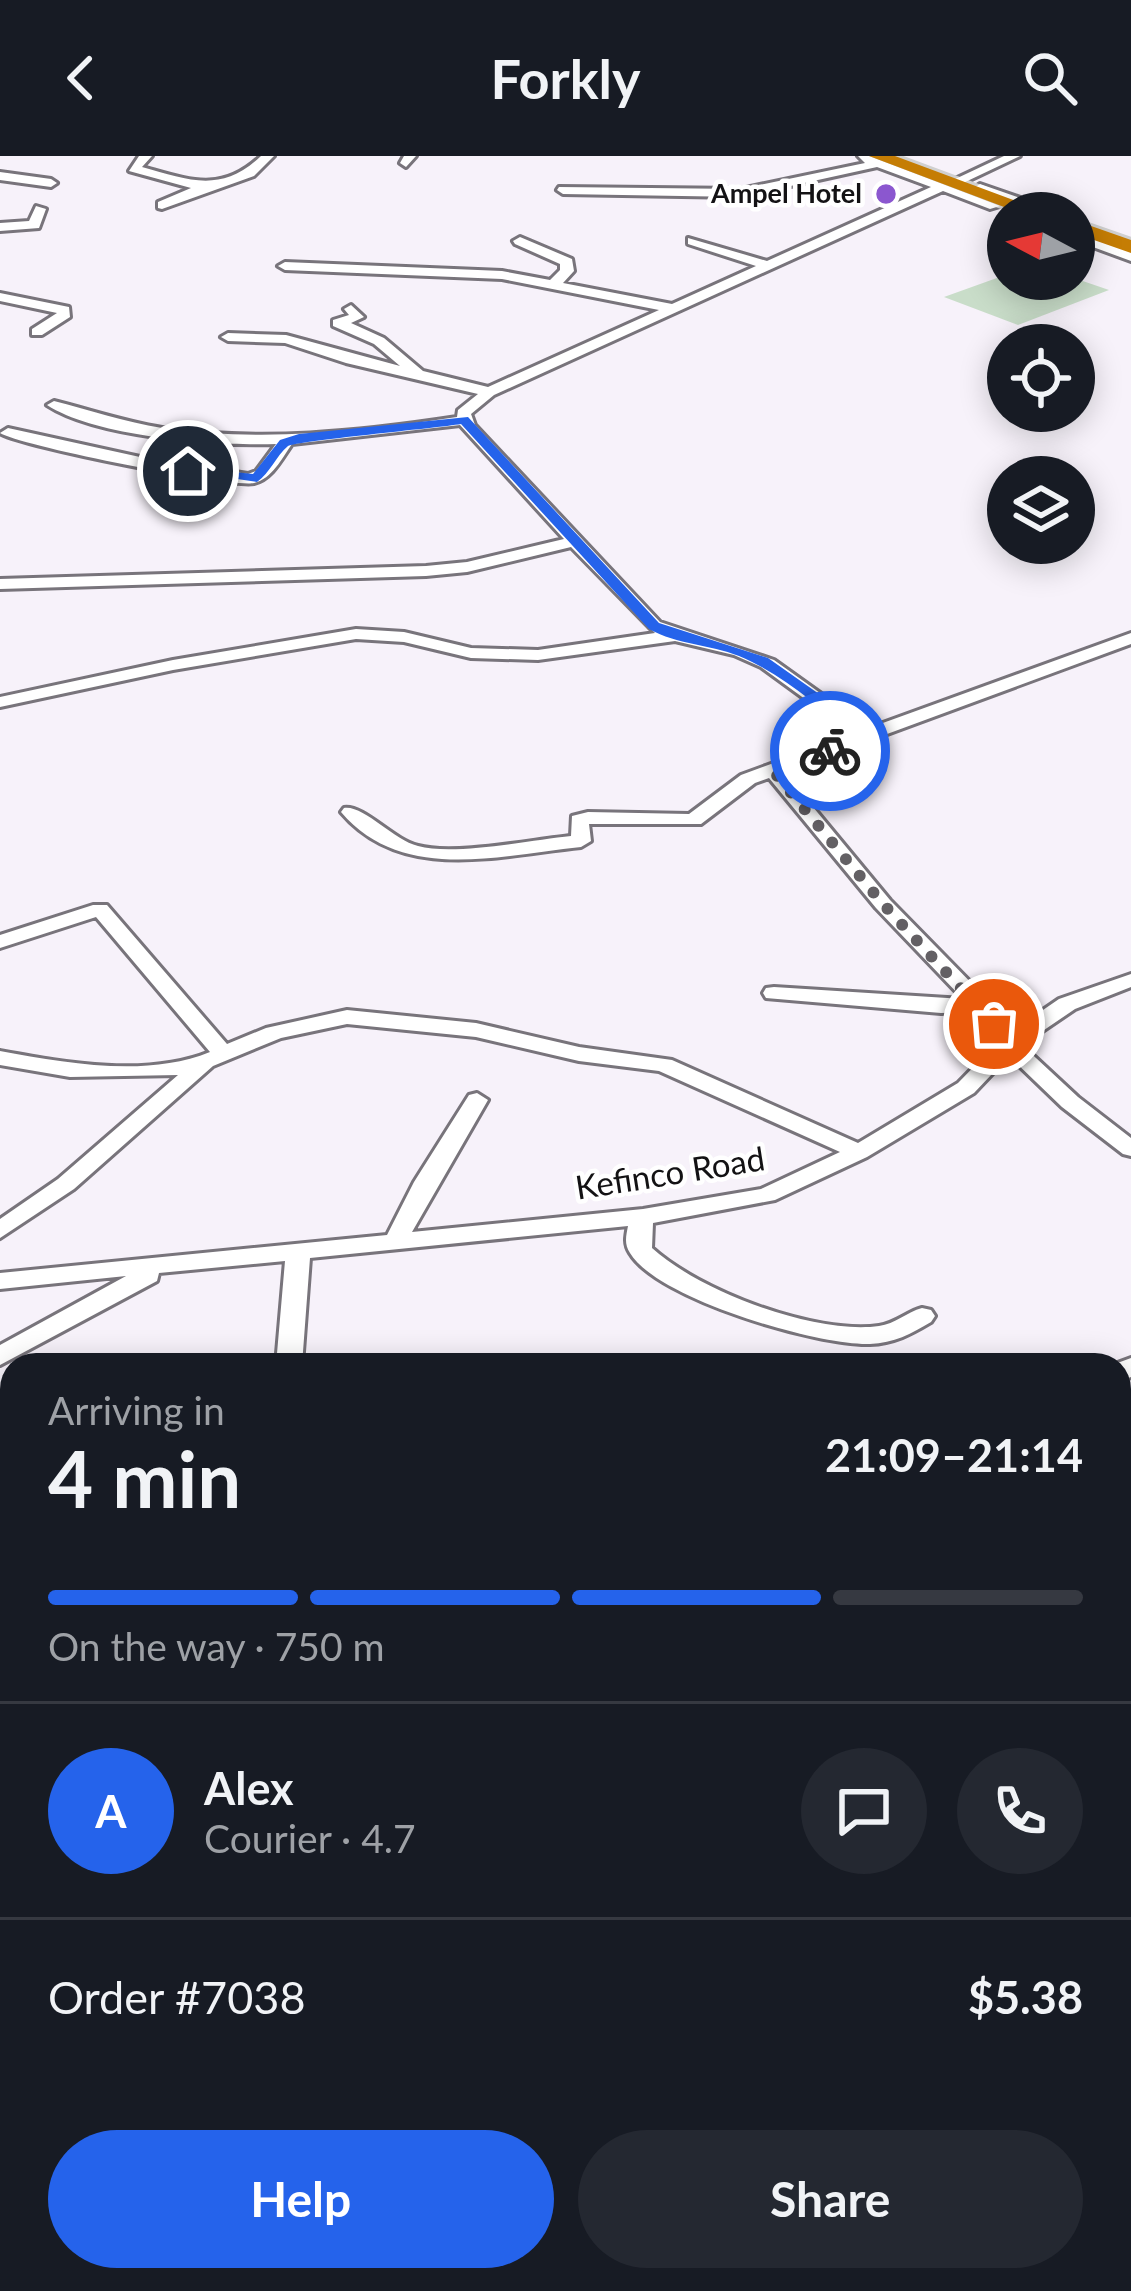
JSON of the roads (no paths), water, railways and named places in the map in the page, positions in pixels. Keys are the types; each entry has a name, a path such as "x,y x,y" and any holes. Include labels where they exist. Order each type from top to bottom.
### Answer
{"highway":[{"path":"878,158 987,199"},
{"path":"878,158 987,195"},
{"path":"1095,236 1131,249"}],"street":[{"path":"146,156 133,169 203,188"},
{"path":"162,205 250,173 268,156"},
{"path":"857,156 878,158 987,195"},
{"path":"464,420 467,406 489,392 1014,156"},
{"path":"562,190 741,194 878,158"},
{"path":"0,176 51,183"},
{"path":"950,184 987,201"},
{"path":"0,226 34,225 40,209"},
{"path":"520,241 567,262 567,271 553,285"},
{"path":"694,241 768,266"},
{"path":"285,266 502,275 672,308"},
{"path":"0,297 64,310 63,317 38,332"},
{"path":"351,309 357,317 338,323 379,341 418,374"},
{"path":"228,337 286,338 369,365 489,392"},
{"path":"54,405 174,436 285,443 303,437 376,434 464,420"},
{"path":"464,420 654,626 673,636 736,649 763,661 868,736"},
{"path":"8,434 149,464 250,479 262,474 285,443"},
{"path":"0,584 175,573 426,571 467,567 576,541"},
{"path":"0,702 154,668 356,634 404,637 471,653 538,655 673,636"},
{"path":"351,812 379,837 422,854 581,842 579,820 588,818 694,820 748,779 1131,638"},
{"path":"774,772 883,904 980,1005 1009,1044 1070,1102 1131,1149"},
{"path":"0,942 100,909 215,1056"},
{"name":"Kefinco Road","path":"0,1281 298,1255 397,1240 643,1217 767,1195 859,1152 966,1088 1009,1044 1067,1004 1131,980"},
{"path":"774,993 941,1007 980,1005"},
{"path":"0,1058 70,1070 172,1070 310,1022 347,1017 476,1030 580,1054 664,1065 859,1152"},
{"path":"0,1230 66,1184 215,1056"},
{"path":"397,1240 425,1182 477,1100"},
{"path":"643,1217 637,1240 641,1252 676,1277 742,1309 838,1336 887,1335 922,1316"},
{"path":"290,1353 298,1255"},
{"path":"5,1353 161,1268"}],"place":[{"name":"Ampel Hotel","path":"886,194"}]}
